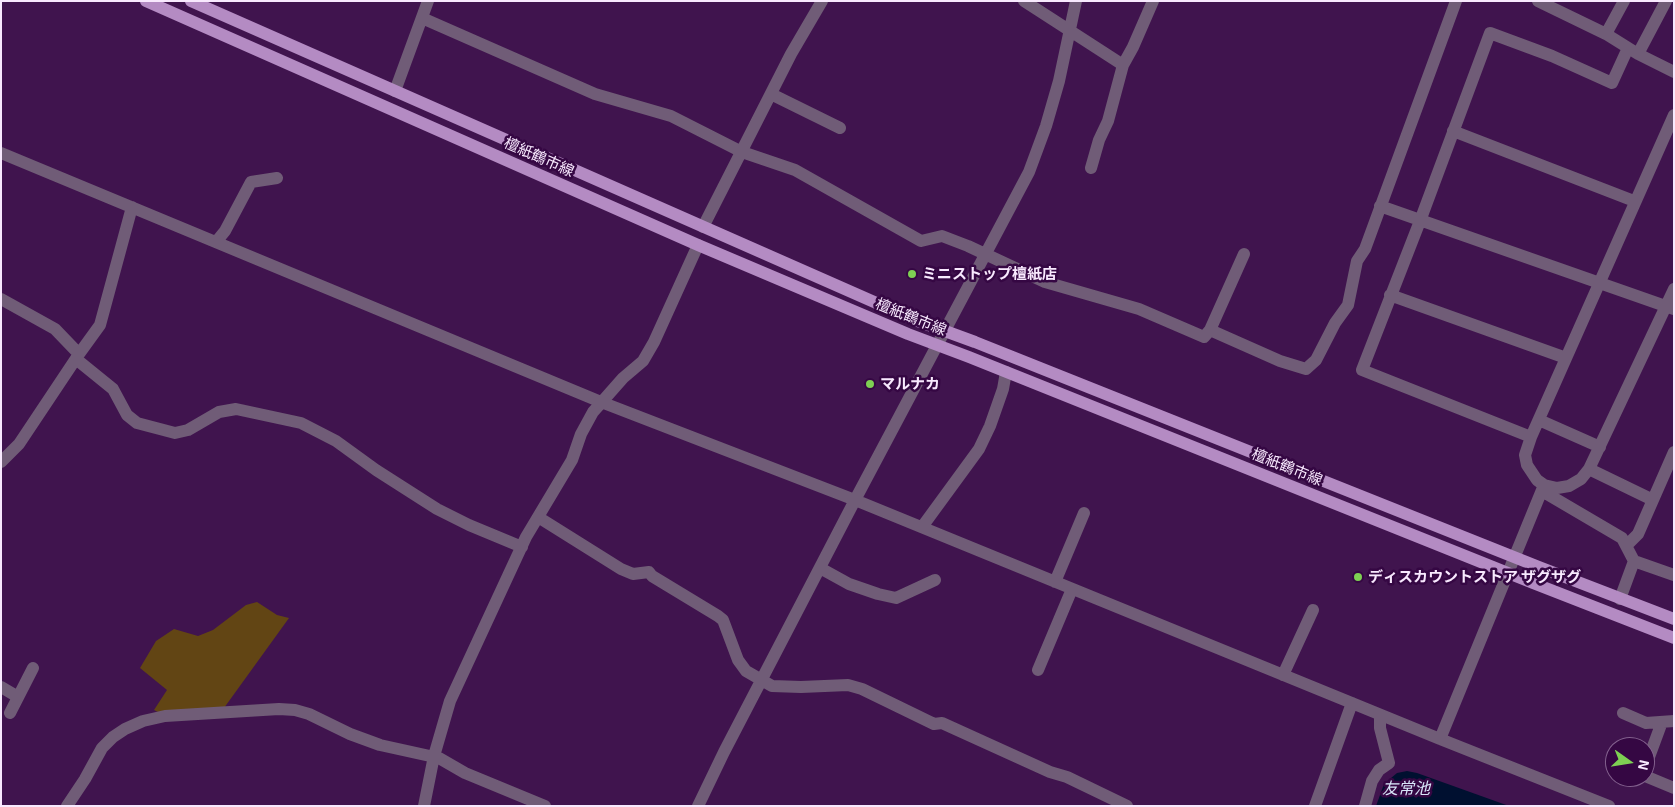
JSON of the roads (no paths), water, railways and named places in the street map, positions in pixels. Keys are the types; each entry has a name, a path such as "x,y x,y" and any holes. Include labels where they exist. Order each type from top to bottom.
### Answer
{"main road":[{"name":"檀紙鶴市線","path":"146,1 698,245 938,346 1674,638"},
{"name":"檀紙鶴市線","path":"191,1 915,320 1674,619"}],"street":[{"path":"395,91 428,1"},
{"path":"703,227 791,54 822,1"},
{"path":"1024,1 1122,65"},
{"path":"698,806 724,752 855,500 1029,172 1046,126 1059,81 1076,1"},
{"path":"1091,168 1099,140 1108,121 1122,65 1133,47 1153,1"},
{"path":"1210,330 1280,361 1306,369 1316,360 1335,323 1348,305 1357,261 1364,249 1456,1"},
{"path":"1538,1 1606,34 1633,51 1674,72"},
{"path":"1606,34 1624,1"},
{"path":"1531,436 1362,370 1490,33 1552,56 1612,83 1666,1"},
{"path":"422,18 595,94 671,116 742,152 795,170 921,241 942,236 1045,282 1139,309 1204,337 1210,330 1244,254"},
{"path":"771,94 840,128"},
{"path":"1674,115 1634,201 1600,283 1531,436 1526,455 1527,465 1543,488 1622,538 1634,561 1674,575"},
{"path":"1453,131 1634,201"},
{"path":"1,153 601,402 855,500 1609,806"},
{"path":"216,242 225,231 251,182 277,178"},
{"path":"1380,206 1670,308"},
{"path":"1,462 19,444 77,356 100,326 132,207"},
{"path":"424,806 434,756 450,700 522,547 572,460 582,434 601,402 623,378 643,361 654,342 698,245"},
{"path":"1543,488 1569,486 1581,479 1590,469 1670,308 1674,290"},
{"path":"1390,295 1566,358"},
{"path":"1,299 55,329 77,356 113,389 127,415 137,423 175,433 188,430 219,412 236,409 301,423 336,440 376,470 438,509 469,525 522,547"},
{"path":"922,528 980,449 1003,389 1006,372"},
{"path":"1539,420 1600,446"},
{"path":"1626,545 1638,534 1674,452"},
{"path":"1590,469 1653,500"},
{"path":"1440,739 1543,488"},
{"path":"1055,582 1084,513"},
{"path":"538,518 621,569 633,574 649,572 652,576 718,616 723,620 738,660 746,671 772,686 800,688 848,685 862,688 934,724 942,723 1050,772 1067,777 1127,806"},
{"path":"1620,599 1634,561"},
{"path":"820,568 849,584 896,598 935,580"},
{"path":"1038,670 1072,589"},
{"path":"1283,675 1313,610"},
{"path":"10,713 33,668"},
{"path":"1,687 18,696"},
{"path":"1315,806 1352,703"},
{"path":"67,806 102,748 113,736 143,721 164,716 295,710 309,714 350,734 380,745 434,756 465,773 545,806"},
{"path":"1623,713 1646,723 1668,721"},
{"path":"1365,806 1372,781 1379,770 1389,763 1380,728 1380,714"},
{"path":"1655,748 1668,721"},
{"path":"1655,780 1674,788"}],"water":[{"name":"友常池","path":"1407,771 1509,806 1376,806 1384,784 1397,773"}],"place":[{"name":"ミニストップ檀紙店","path":"912,274"},
{"name":"マルナカ","path":"870,384"},
{"name":"ディスカウントストア ザグザグ","path":"1358,577"}]}
